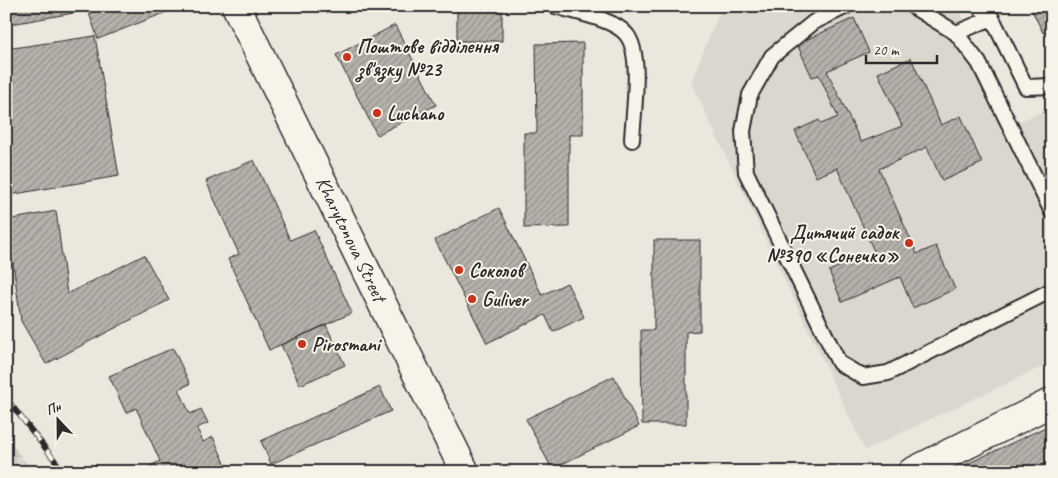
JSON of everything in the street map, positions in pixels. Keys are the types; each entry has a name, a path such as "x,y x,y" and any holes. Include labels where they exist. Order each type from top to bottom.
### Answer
{"street":[{"name":"Kharytonova Street","path":"236,6 465,472"},
{"path":"912,472 1052,402"}],"lane":[{"path":"555,6 610,24 626,34 635,52 632,140"},
{"path":"846,6 814,22 772,56 750,95 743,131 746,172 839,363 864,377 888,373 1052,290"},
{"path":"912,6 956,33 979,63 1052,212"},
{"path":"978,6 992,18 1026,87 1052,86"},
{"path":"956,33 992,18"}],"shaded area":[{"name":"Дитячий садок №390 «Сонечко»","path":"722,6 951,6 961,14 1014,124 1052,107 1052,362 865,450 691,82"},
{"path":"6,437 33,472 6,472"}],"building":[{"path":"6,6 78,6 79,12 6,25"},
{"path":"105,6 182,6 98,39 89,13"},
{"path":"457,6 502,6 502,41 457,41"},
{"path":"1030,6 1052,6 1052,29 1043,33"},
{"path":"854,18 869,52 827,71 861,142 902,126 878,73 911,58 941,125 961,116 982,163 942,181 927,147 879,169 917,254 936,246 955,289 913,308 900,277 842,302 829,271 874,251 837,168 816,177 795,131 819,120 821,124 838,117 819,75 812,77 797,44"},
{"path":"395,25 436,105 377,135 336,55"},
{"path":"95,36 119,176 9,195 6,181 6,49"},
{"path":"583,43 583,135 569,135 569,227 524,228 524,133 537,133 536,44"},
{"path":"254,160 290,240 314,230 352,313 269,350 228,259 239,254 206,181"},
{"path":"499,208 542,295 567,283 584,317 553,332 545,315 487,343 435,240"},
{"path":"56,211 67,294 144,255 169,300 46,364 21,321 7,220"},
{"path":"654,240 700,240 700,331 686,332 686,424 642,424 641,330 654,330"},
{"path":"326,325 345,365 300,385 281,345"},
{"path":"173,348 190,384 179,389 190,414 201,409 208,423 197,428 203,442 213,437 229,472 152,472 150,466 160,461 136,408 126,413 109,376"},
{"path":"614,376 639,426 552,469 526,419"},
{"path":"380,387 391,411 271,464 261,441"},
{"path":"1052,424 1052,472 950,472"}],"railway":[{"path":"6,398 64,472"}],"place":[{"name":"Поштове відділення зв'язку №23","path":"347,57"},
{"name":"Luchano","path":"377,113"},
{"name":"Дитячий садок №390 «Сонечко»","path":"909,243"},
{"name":"Соколов","path":"459,270"},
{"name":"Guliver","path":"472,299"},
{"name":"Pirosmani","path":"302,344"}]}
